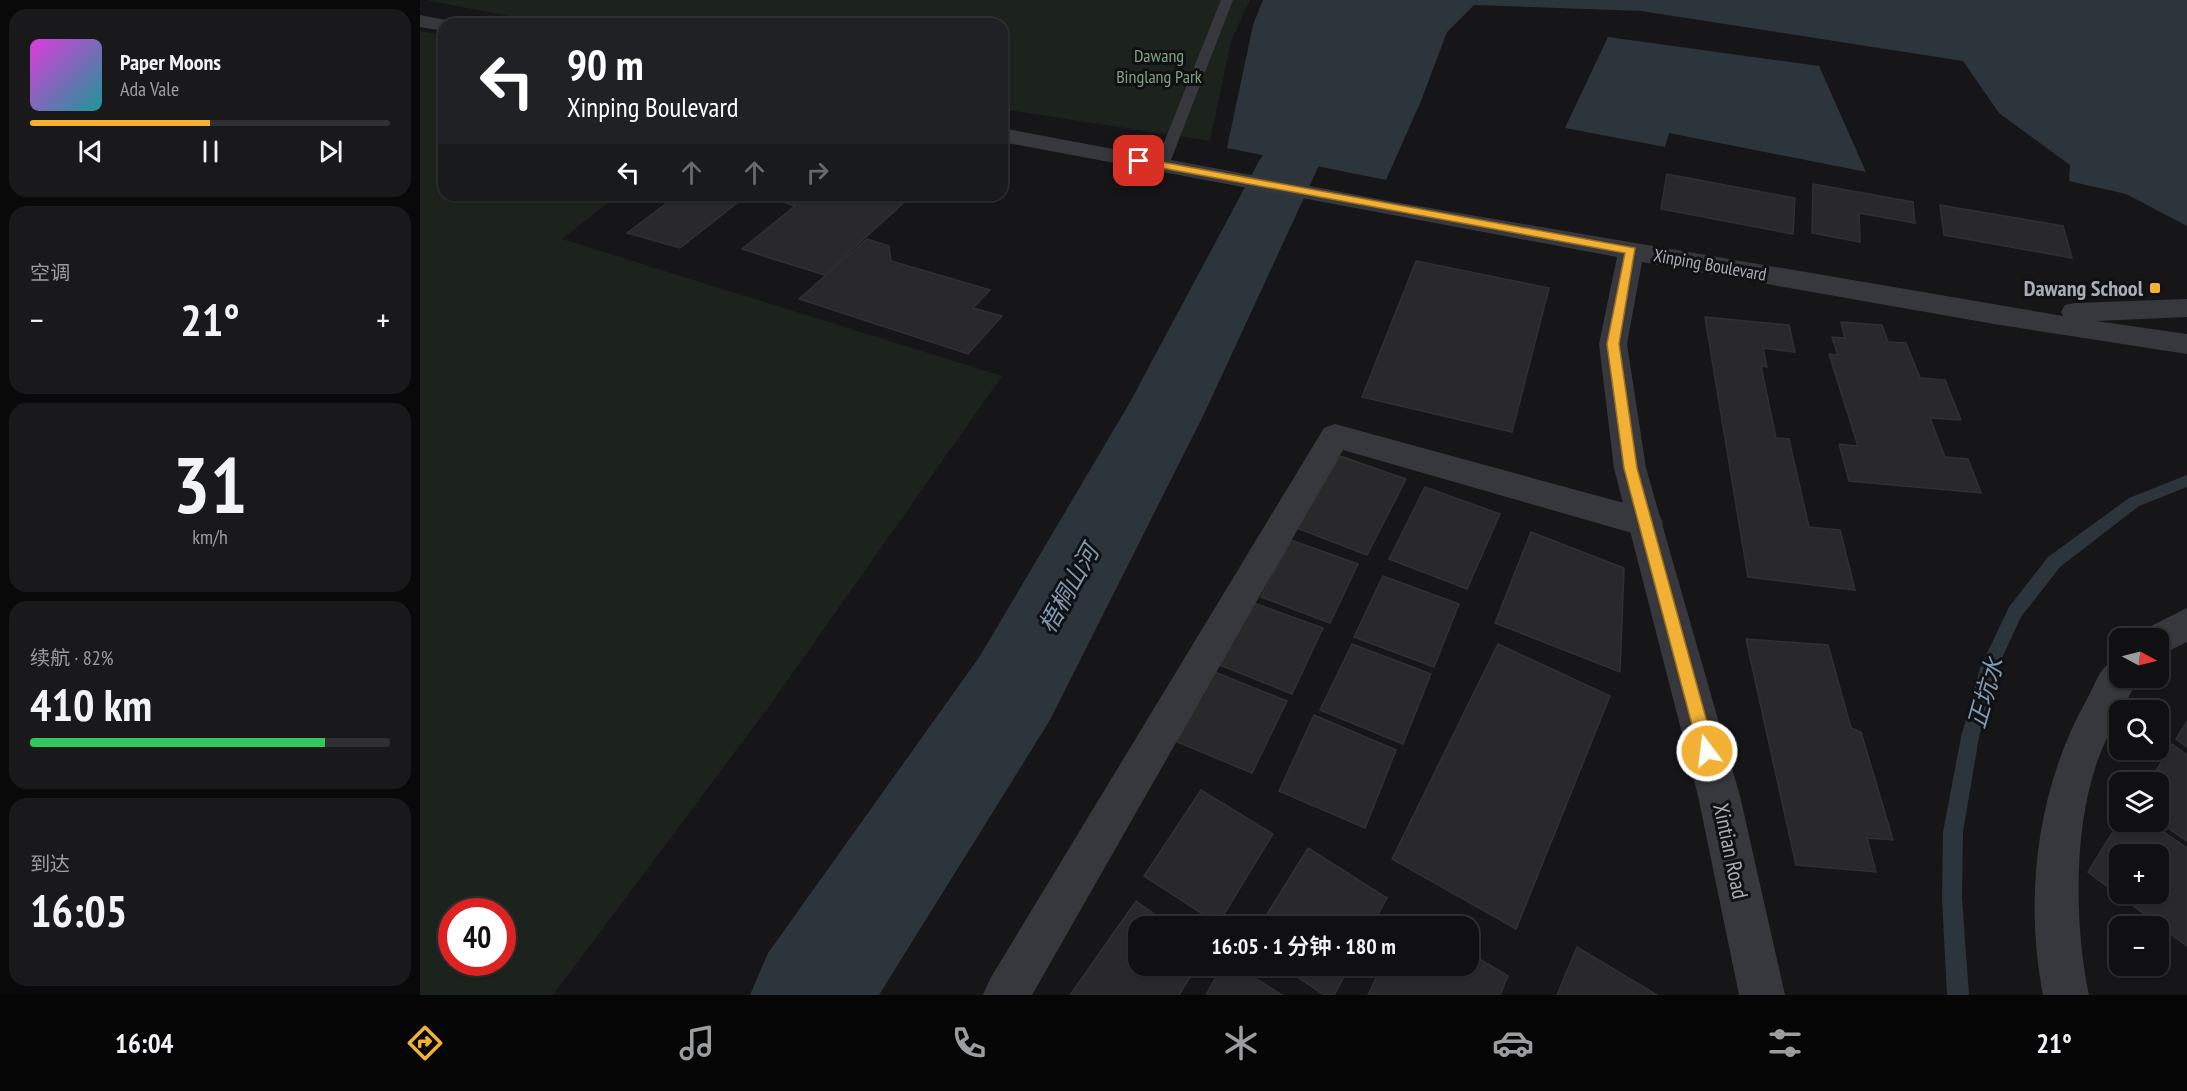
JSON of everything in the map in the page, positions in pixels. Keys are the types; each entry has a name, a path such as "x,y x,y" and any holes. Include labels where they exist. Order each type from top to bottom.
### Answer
{"street":[{"path":"420,21 438,24"},
{"name":"Xinping Boulevard","path":"1008,136 1631,251 1994,315 2187,344"},
{"name":"Xintian Road","path":"1631,251 1613,344 1630,468 1719,796 1762,995"},
{"name":"Xinping Boulevard","path":"1994,315 2187,308"},
{"path":"1006,995 1335,436 1646,523"},
{"path":"2169,634 2187,624"},
{"path":"2066,995 2058,966 2059,867 2071,780 2098,716 2114,688"}],"lane":[{"path":"1162,165 1227,0"}],"green space":[{"name":"Dawang Binglang Park","path":"426,0 1250,0 1231,41 1210,141 1008,110 1008,18 519,18"},
{"path":"420,31 438,35 438,201 610,201 562,239 1002,376 775,698 553,995 420,995"}],"shaded area":[{"path":"1263,0 2187,0 2187,226 2126,194 2069,181 2070,165 1999,113 1963,61 1641,11 1474,5 1447,32 1421,101 1386,180 1227,148 1253,25"},
{"path":"1608,37 1819,66 1866,172 1669,133 1665,147 1565,128"}],"building":[{"path":"1667,174 1795,198 1793,234 1661,209"},
{"path":"1813,184 1913,202 1915,223 1859,213 1860,242 1812,233"},
{"path":"670,201 739,201 680,248 627,233"},
{"path":"780,201 906,201 824,275 742,249 795,206"},
{"path":"1940,205 2063,226 2072,258 1944,235"},
{"path":"867,239 889,246 891,261 990,290 973,308 1002,316 968,354 799,299"},
{"path":"1416,261 1549,288 1512,432 1362,397"},
{"path":"1705,317 1789,325 1795,352 1763,348 1767,367 1761,366 1776,438 1789,439 1809,527 1840,530 1855,590 1748,577"},
{"path":"1841,322 1882,325 1888,342 1906,343 1920,378 1945,380 1961,420 1930,418 1945,457 1968,459 1981,493 1849,481 1839,444 1858,446 1829,354 1838,355 1832,337 1845,338"},
{"path":"1340,456 1406,479 1367,555 1297,528"},
{"path":"1425,487 1500,514 1467,589 1389,559"},
{"path":"1531,532 1624,568 1620,672 1495,623"},
{"path":"1291,540 1358,564 1330,623 1261,597"},
{"path":"1383,576 1459,604 1434,667 1354,637"},
{"path":"1254,603 1323,628 1292,694 1220,665"},
{"path":"1746,639 1828,645 1851,728 1861,732 1893,840 1867,838 1876,872 1796,865"},
{"path":"1352,644 1431,674 1403,744 1320,710"},
{"path":"1498,644 1610,696 1516,929 1392,859"},
{"path":"1215,672 1287,701 1252,773 1177,742"},
{"path":"1314,715 1396,750 1365,828 1279,791"},
{"path":"2187,721 2187,747 2176,739"},
{"path":"2172,744 2187,755 2187,841 2169,829 2169,772 2155,772 2163,760 2169,760 2169,749"},
{"path":"1201,790 1273,834 1223,916 1206,916 1144,876"},
{"path":"2113,832 2164,832 2187,848 2187,946 2169,933 2169,916 2147,916 2131,904 2169,904 2169,844 2109,844 2109,888 2088,872"},
{"path":"1308,848 1387,898 1377,916 1266,916"},
{"path":"1136,901 1157,916 1128,916 1128,976 1191,976 1179,995 1070,995"},
{"path":"1577,947 1657,995 1557,995"},
{"path":"1479,959 1508,976 1500,995 1368,995 1377,976 1479,976"},
{"path":"1216,976 1252,976 1282,995 1206,995"},
{"path":"1296,976 1344,976 1334,995 1324,995"}],"waterway":[{"name":"梧桐山河","path":"810,995 1015,688 1164,414 1290,161"},
{"name":"正坑水","path":"1958,995 1952,898 1953,832 1970,737 1986,673 2015,612 2054,562 2134,502 2187,481"}],"place":[{"name":"Dawang School","path":"2155,288"}],"route":[{"path":"1139,161 1631,251 1613,344 1630,468 1707,751"}]}
